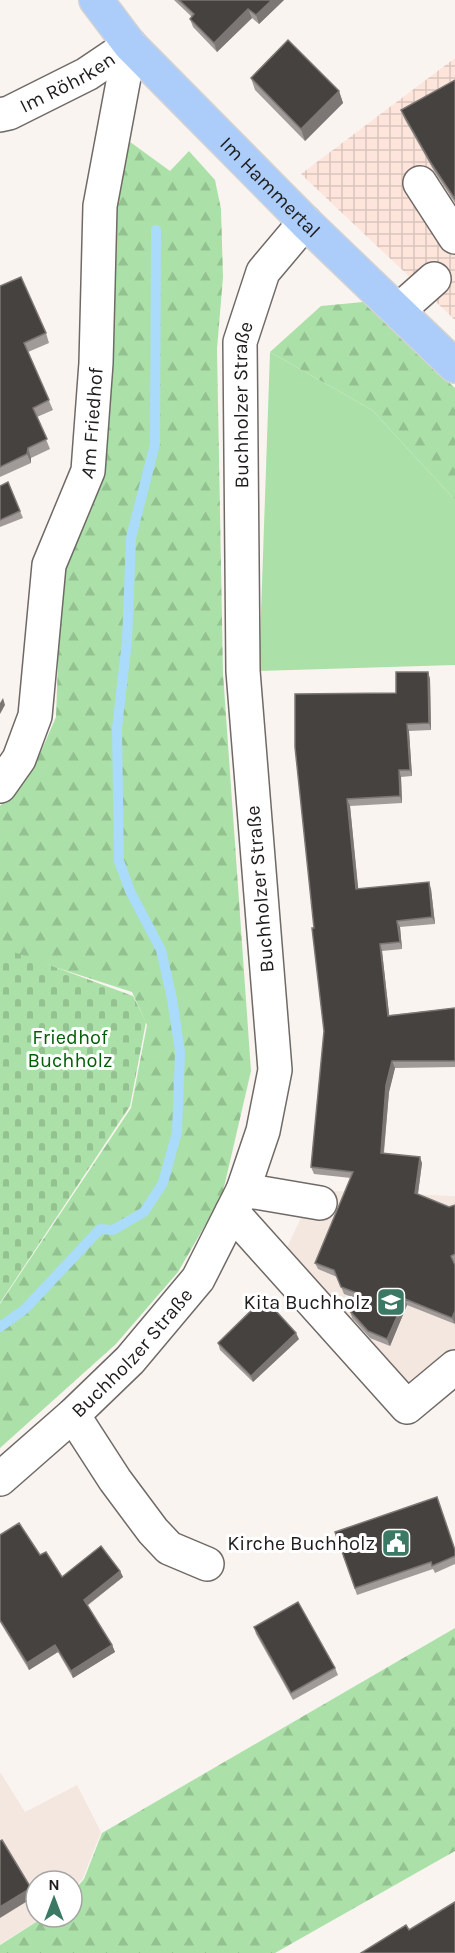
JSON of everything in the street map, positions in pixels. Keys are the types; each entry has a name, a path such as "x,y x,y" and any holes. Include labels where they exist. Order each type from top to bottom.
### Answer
{"main road":[{"name":"Im Hammertal","path":"96,0 130,45 305,222 455,366"}],"street":[{"name":"Im Röhrken","path":"0,115 9,113 87,74 130,45"},
{"name":"Am Friedhof","path":"0,786 19,759 35,716 49,565 88,471 96,363 100,206 130,45"},
{"path":"420,183 455,237"},
{"name":"Buchholzer Straße","path":"0,1479 73,1415 130,1360 198,1279 237,1201 263,1131 274,1070 243,671 240,342 263,272 305,222"},
{"path":"398,311 434,279"},
{"path":"237,1201 320,1203"},
{"path":"237,1201 407,1407 455,1366"},
{"path":"73,1415 115,1480 153,1531 169,1548 207,1564"}],"shaded area":[{"path":"455,58 455,320 301,174"},
{"name":"Kita Buchholz","path":"314,1190 455,1196 455,1349 406,1386 283,1256"},
{"path":"0,1772 25,1812 77,1785 101,1832 84,1875 84,1869 24,1869 24,1929 0,1944"}],"green space":[{"path":"122,136 170,171 189,151 215,180 221,209 223,277 217,349 223,673 251,1071 222,1196 178,1272 116,1344 0,1448 0,1304 131,1108 147,1025 132,992 5,951 0,947 0,806 36,763 56,717 61,575 107,450 114,239"},
{"path":"363,302 455,388 455,500 372,410 270,352 321,306"},
{"path":"270,352 372,410 455,500 455,665 259,671"},
{"name":"Friedhof Buchholz","path":"0,945 133,996 146,1022 130,1106 0,1303"},
{"path":"455,1628 455,1851 275,1953 0,1953 0,1945 25,1929 84,1929 84,1879 102,1833"}],"building":[{"path":"179,0 272,0 256,15 248,9 214,43 190,19 194,14"},
{"path":"288,40 339,91 301,129 251,78"},
{"path":"455,80 455,199 431,163 401,110"},
{"path":"21,277 46,333 24,343 49,400 33,408 47,439 28,448 27,454 0,467 0,286"},
{"path":"8,482 20,511 0,520 0,486"},
{"path":"396,672 428,672 429,723 407,724 410,770 399,770 400,796 347,799 356,889 429,882 432,917 397,921 400,942 380,944 388,1016 455,1008 455,1061 392,1061 386,1085 381,1153 420,1157 415,1193 449,1207 455,1205 455,1254 451,1256 455,1265 455,1311 452,1318 405,1299 387,1339 368,1331 350,1311 357,1293 341,1287 334,1270 315,1263 353,1172 311,1167 324,1031 295,747 295,694 396,693"},
{"path":"264,1298 296,1333 251,1376 218,1343"},
{"name":"Kirche Buchholz","path":"437,1497 455,1556 432,1566 431,1562 355,1588 335,1532"},
{"path":"19,1523 40,1555 46,1552 62,1577 101,1546 120,1571 84,1600 112,1645 71,1671 55,1645 27,1663 0,1620 0,1535"},
{"path":"298,1602 335,1668 291,1693 254,1627"},
{"path":"2,1840 24,1876 24,1892 0,1907 0,1841"},
{"path":"455,1902 455,1953 361,1953 406,1925 409,1930"}],"waterway":[{"path":"0,1327 25,1309 100,1229 113,1230 144,1212 163,1183 177,1132 180,1052 172,999 161,950 130,891 119,861 117,728 127,641 131,538 155,444 156,230"}],"place":[{"name":"Kita Buchholz","path":"391,1302"},
{"name":"Kirche Buchholz","path":"396,1543"}]}
